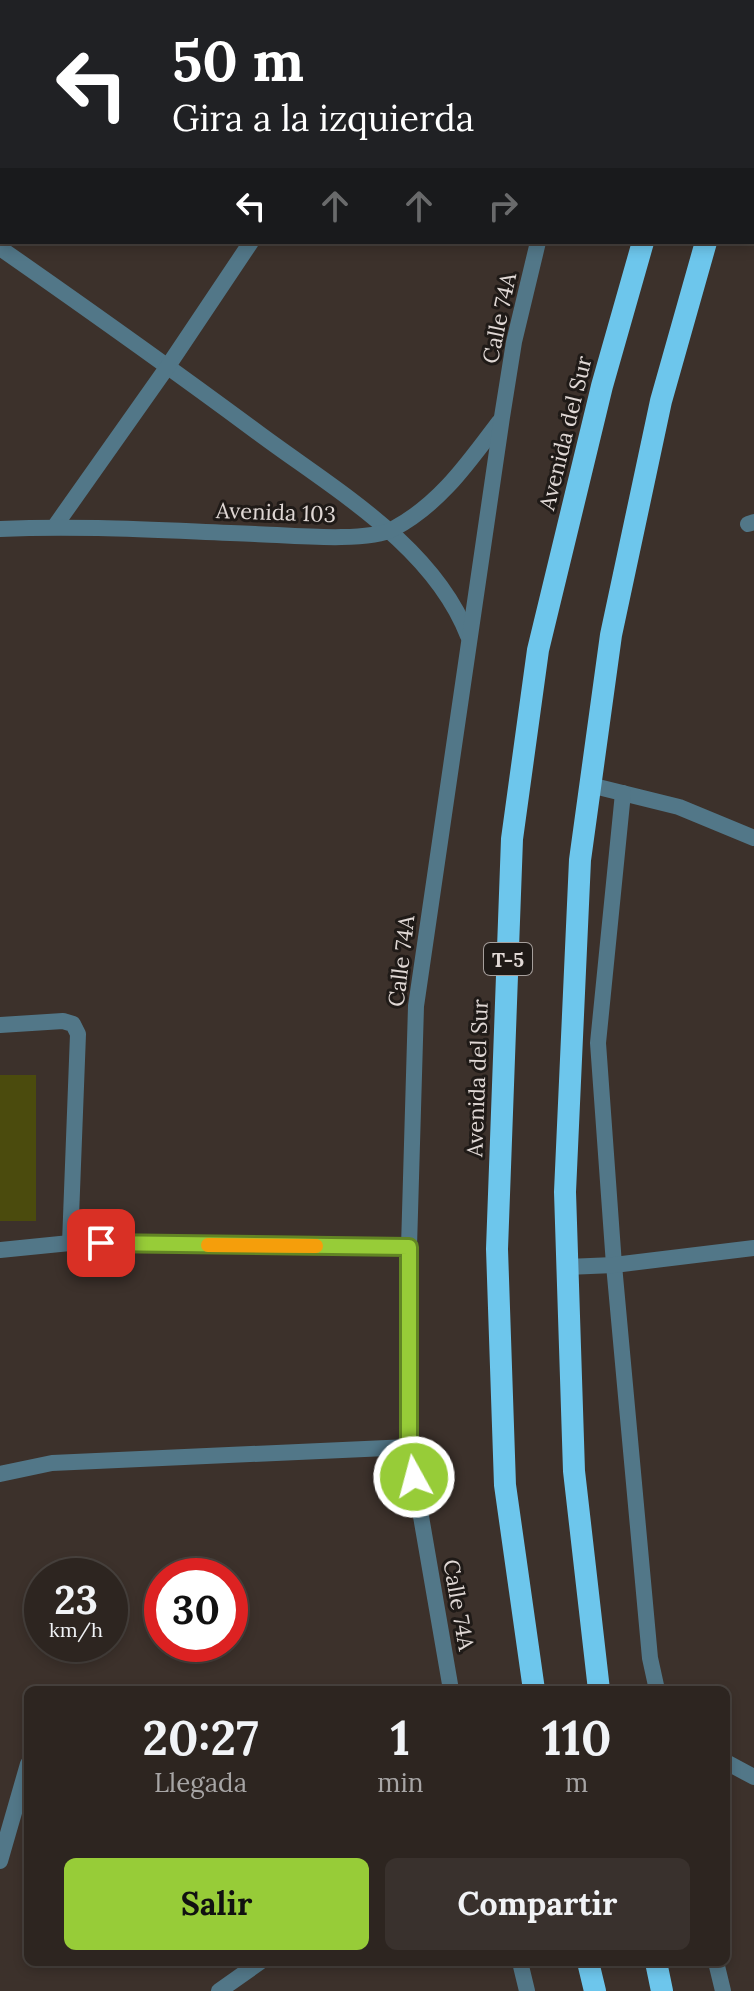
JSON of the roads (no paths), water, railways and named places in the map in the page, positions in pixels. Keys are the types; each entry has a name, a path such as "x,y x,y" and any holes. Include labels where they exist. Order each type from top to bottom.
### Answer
{"highway":[{"name":"Avenida del Sur","path":"533,1686 505,1485 497,1249 512,839 538,650 602,386 642,244"},
{"path":"599,1686 574,1471 565,1192 579,876 617,606 661,401 705,244"},
{"path":"589,1966 595,1991"},
{"path":"657,1966 662,1991"}],"street":[{"path":"55,526 250,244"},
{"name":"Calle 74A","path":"450,1686 409,1447 409,1247 416,1006 502,417 514,342 538,244"},
{"path":"0,248 168,366 390,531 451,597 469,637"},
{"name":"Avenida 103","path":"0,529 55,526 341,537 390,531 430,505 461,473 502,417"},
{"path":"590,785 679,807 754,838"},
{"path":"623,793 598,1043 614,1265 650,1658 656,1686"},
{"path":"0,1025 63,1021 73,1024 78,1034 70,1243"},
{"path":"0,1250 70,1243 409,1247"},
{"path":"567,1267 614,1265 754,1248"},
{"path":"0,1474 52,1463 409,1447"},
{"path":"730,1764 754,1777"},
{"path":"0,1861 24,1778"},
{"path":"219,1991 254,1966"},
{"path":"521,1966 527,1991"},
{"path":"717,1966 723,1991"}]}
